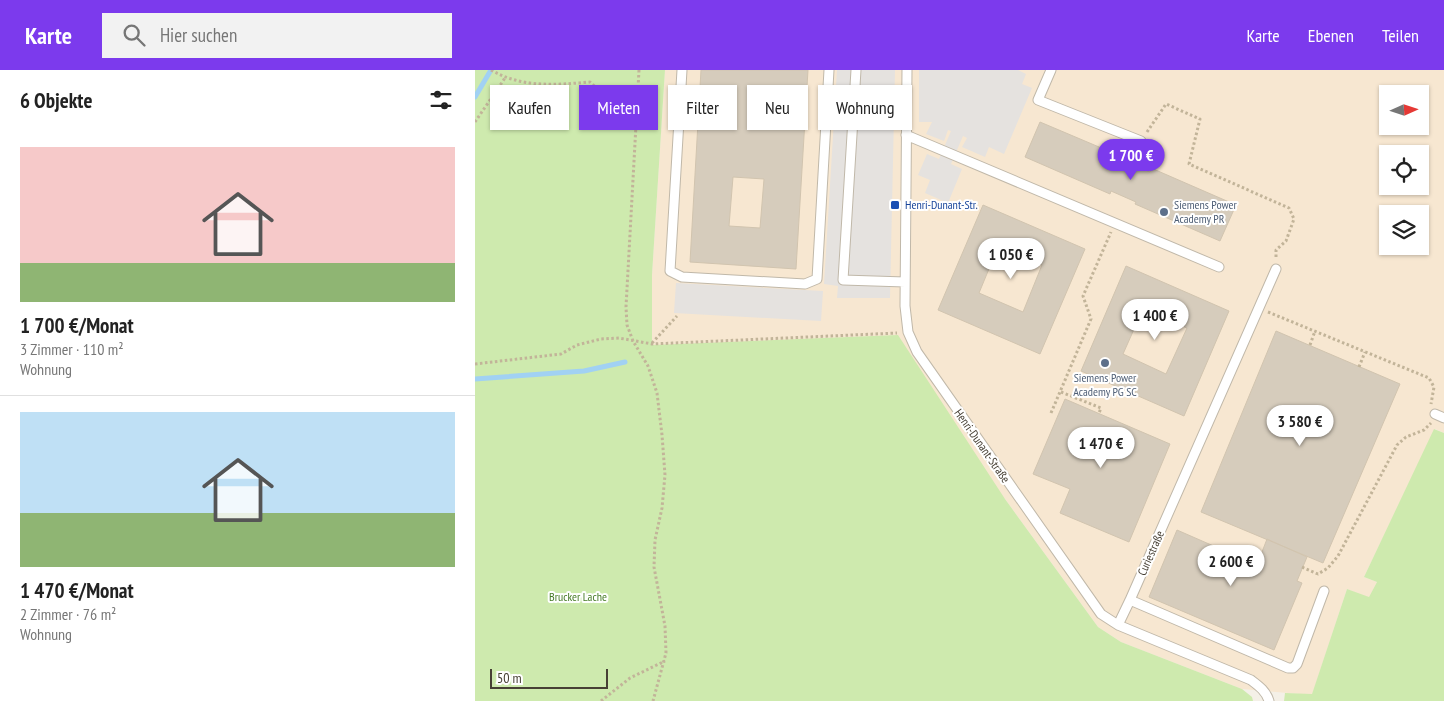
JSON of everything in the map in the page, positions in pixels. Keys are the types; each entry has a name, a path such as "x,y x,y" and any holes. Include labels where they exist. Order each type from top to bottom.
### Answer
{"lane":[{"path":"681,70 669,271 683,277 805,284 817,279 829,70"},
{"path":"856,70 843,280 905,282"},
{"name":"Henri-Dunant-Straße","path":"907,70 905,306 908,332 917,352 1101,614 1118,626 1251,680 1260,686 1269,701"},
{"path":"1051,70 1038,100 1141,140"},
{"path":"906,135 1219,267"},
{"name":"Curiestraße","path":"1118,626 1276,269"},
{"path":"1435,414 1444,418"},
{"path":"1130,600 1288,668 1293,668 1297,664 1324,591"}],"path":[{"path":"491,70 505,78 549,86 590,82 593,85"},
{"path":"638,85 639,70"},
{"path":"475,122 505,78"},
{"path":"1141,140 1166,104 1200,119 1189,164 1289,208 1294,219 1286,241 1275,250"},
{"path":"636,130 626,307 627,325 633,341 648,366 657,393 665,475 663,508 655,540 653,567 665,626 666,653 654,701"},
{"path":"1051,413 1091,319 1083,296 1115,222"},
{"path":"1259,308 1429,378 1434,386 1431,402 1435,414 1430,425 1424,430 1406,437 1397,445 1338,556 1328,568 1318,574 1302,568"},
{"path":"652,344 677,316"},
{"path":"1310,345 1315,331"},
{"path":"475,364 561,354 577,345 601,339 619,338 652,344 908,332"},
{"path":"1359,367 1365,352"},
{"path":"1061,392 1101,408 1099,414"},
{"path":"601,701 630,678 665,661"}],"shaded area":[{"path":"665,70 1444,70 1444,433 1435,429 1364,577 1377,582 1369,598 1347,589 1312,695 1242,689 1121,642 1098,627 1005,499 652,345 652,275"},
{"path":"837,70 895,70 895,85 836,85"},
{"path":"919,70 1018,70 1026,74 1022,84 1032,88 1004,154 989,147 985,157 962,147 967,138 963,136 951,164 962,169 948,203 925,193 930,180 918,175 927,154 939,159 951,131 948,130 944,141 926,134 932,122 919,122"},
{"path":"833,130 894,130 890,298 837,298 838,286 824,284"},
{"path":"676,283 823,291 821,321 674,313"}],"green space":[{"name":"Brucker Lache","path":"475,70 665,70 652,275 652,345 898,335 1005,499 1098,627 1121,642 1242,689 1252,697 1253,701 475,701"},
{"path":"1434,429 1444,433 1444,701 1284,701 1285,693 1312,694 1347,589 1369,597 1377,582 1364,577"}],"building":[{"path":"701,70 808,70 807,85 747,85 747,130 804,130 796,269 690,262 698,130 737,130 737,85 700,85","holes":["733,177 764,179 760,228 729,226"]},
{"path":"1040,122 1125,158 1124,161 1150,172 1151,168 1236,205 1220,241 1135,204 1136,202 1111,191 1110,194 1025,157"},
{"path":"983,205 1085,249 1040,354 938,310","holes":["998,247 1042,265 1023,312 979,293"]},
{"path":"1126,266 1229,311 1184,416 1081,371","holes":["1143,309 1187,328 1166,374 1123,354"]},
{"path":"1276,331 1400,384 1323,563 1201,512"},
{"path":"1065,399 1170,444 1129,542 1060,513 1070,489 1033,474"},
{"path":"1177,530 1257,565 1267,539 1307,557 1297,581 1302,583 1274,650 1149,597"}],"waterway":[{"path":"475,97 491,70"},
{"path":"475,379 584,371 625,362"}],"place":[{"name":"Henri-Dunant-Str.","path":"895,205"},
{"name":"Siemens Power Academy PR","path":"1164,212"},
{"name":"Siemens Power Academy PG SC","path":"1105,363"}]}
